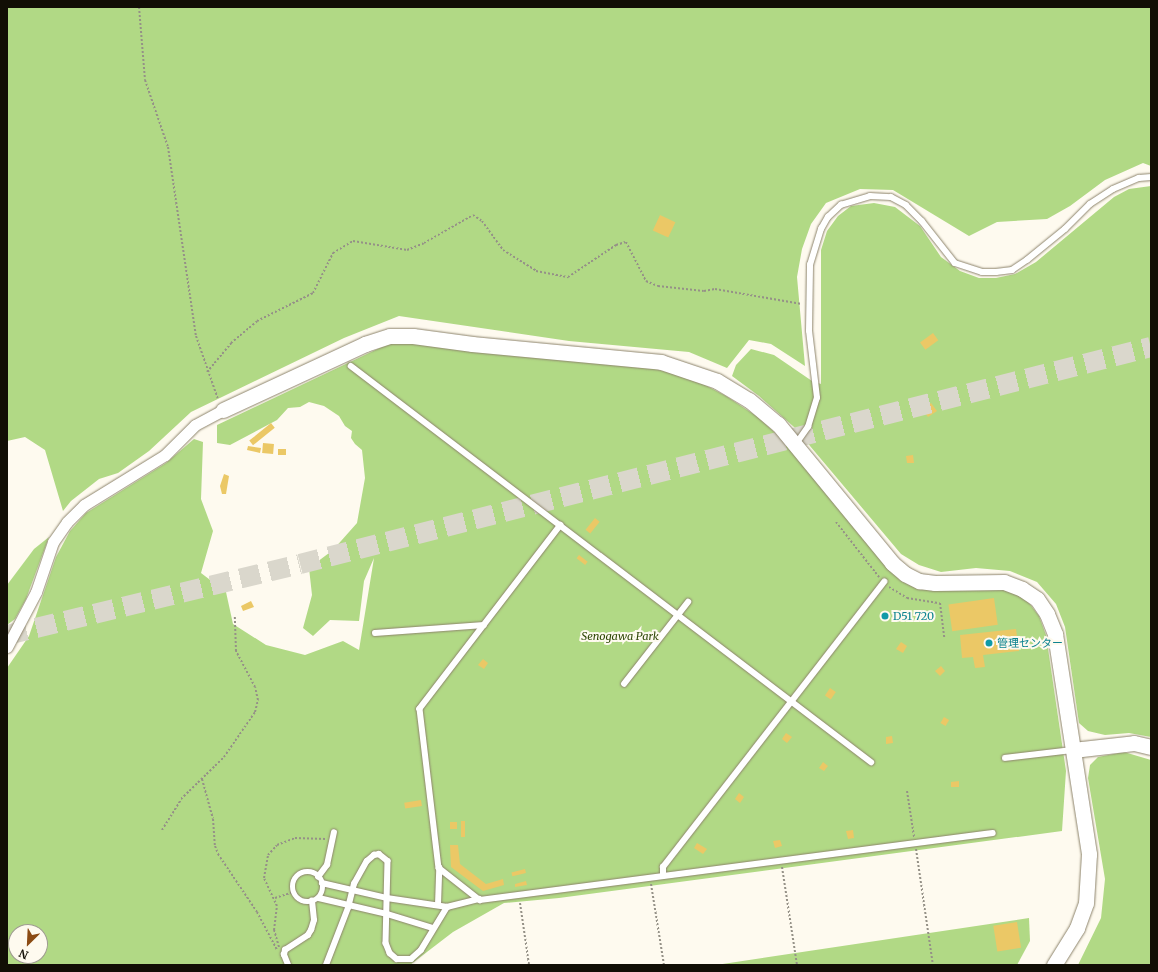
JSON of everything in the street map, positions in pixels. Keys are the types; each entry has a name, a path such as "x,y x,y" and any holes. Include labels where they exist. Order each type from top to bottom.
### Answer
{"street":[{"path":"7,647 33,598 53,542 67,522 84,505 165,455 195,425 223,410 365,344 390,336 413,336 472,344 661,362 717,381 748,400 778,424 796,444 892,563 905,574 919,581 935,583 1004,582 1022,589 1037,599 1047,614 1055,634 1089,854 1089,876 1086,902 1077,928 1054,965"},
{"path":"1073,750 1134,743 1151,747"}],"lane":[{"path":"796,444 808,427 817,398 808,305 810,265 816,239 828,217 841,205 870,196 891,197 906,205 922,221 955,263 982,272 996,272 1012,270 1027,260 1065,229 1090,204 1113,189 1139,178 1151,177"},
{"path":"351,366 871,762"},
{"path":"438,905 440,868 420,709 561,525"},
{"path":"663,876 663,867 884,582"},
{"path":"624,684 688,602"},
{"path":"376,633 484,625"},
{"path":"1005,758 1073,750"},
{"path":"322,883 387,898 447,907 479,899 993,833"},
{"path":"318,877 325,869 333,836"},
{"path":"326,965 349,904 353,889 367,861 379,854 388,861 386,943 390,953 397,959 411,959 421,950 447,907"},
{"path":"440,868 479,899"},
{"path":"319,898 322,883 318,877 308,872 296,876 293,892 301,900 312,901 319,898 349,904 433,928"},
{"path":"288,965 282,956 285,950 308,935 311,930 314,920 312,901"}],"path":[{"path":"139,7 145,80 168,147 186,279 191,295 196,336 207,372 223,410"},
{"path":"207,372 231,342 257,321 313,293 333,253 353,241 407,250 424,243 473,215 482,221 503,250 536,271 568,277 616,245 626,242 646,281 658,286 704,291 715,289 808,305"},
{"path":"162,830 181,799 224,757 250,720 258,700 255,687 236,651 235,616"},
{"path":"202,779 213,819 215,846 218,854 254,907 282,956"},
{"path":"907,791 932,965"},
{"path":"282,956 274,930 277,906 275,898 264,878 264,867 268,855 277,845 295,838 333,836"},
{"path":"781,860 797,965"},
{"path":"650,877 664,965"},
{"path":"275,898 293,892"},
{"path":"519,895 529,965"}],"green space":[{"path":"7,7 1151,7 1151,166 1143,163 1105,180 1070,206 1047,219 997,222 969,236 893,190 860,189 826,203 811,224 802,249 797,277 805,366 771,344 749,340 727,368 689,352 569,341 399,316 344,338 191,412 149,451 118,473 99,479 71,501 63,511 45,450 25,437 7,441"},
{"path":"1151,186 1151,737 1129,733 1105,735 1088,731 1079,723 1065,627 1056,604 1037,582 1010,571 976,568 941,572 919,565 901,554 794,427 759,396 732,376 736,365 751,349 774,355 812,381 821,384 821,250 827,231 838,216 851,206 874,203 895,207 920,226 941,257 960,271 979,278 996,278 1015,274 1036,262 1114,197 1129,189"},
{"name":"Senogawa Park","path":"388,344 423,344 655,369 692,378 726,396 758,417 785,442 887,568 901,581 918,589 939,591 986,588 1007,590 1026,599 1039,616 1046,635 1066,771 1062,831 559,898 504,903 453,932 410,965 7,965 7,668 29,636 56,557 70,531 86,513 166,463 194,439 203,442 201,499 213,531 201,573 226,592 233,624 266,645 305,655 343,641 359,650 374,558 364,581 359,621 330,620 313,636 303,628 312,595 309,568 333,550 357,523 365,478 362,450 351,438 352,431 345,426 339,416 324,406 309,402 300,407 288,408 277,420 230,445 217,443 217,425"},
{"path":"49,537 26,599 15,619 7,625 7,585 34,549"},
{"path":"1124,752 1151,760 1151,965 1078,965 1101,918 1105,879 1088,778 1090,765 1098,757"},
{"path":"1029,918 1030,941 1017,965 716,965"}],"building":[{"path":"660,215 675,222 668,238 653,230"},
{"path":"933,333 938,340 925,350 920,342"},
{"path":"931,403 937,411 928,417 923,410"},
{"path":"271,423 275,428 253,445 249,441"},
{"path":"263,443 274,444 273,454 262,453"},
{"path":"248,446 261,448 260,453 247,450"},
{"path":"278,449 286,449 286,455 278,455"},
{"path":"913,455 914,463 907,463 906,456"},
{"path":"224,474 229,476 226,494 222,494 220,486"},
{"path":"595,518 600,522 590,533 586,530"},
{"path":"579,555 588,562 585,565 577,558"},
{"path":"994,598 998,625 952,631 948,604"},
{"path":"251,601 254,607 243,611 241,606"},
{"name":"管理センター","path":"1016,629 1019,651 983,655 985,667 975,668 973,657 962,658 960,635"},
{"path":"901,642 907,646 903,653 896,649"},
{"path":"483,659 488,663 484,669 478,665"},
{"path":"941,666 945,671 940,676 935,671"},
{"path":"830,688 836,692 831,699 825,695"},
{"path":"944,717 949,720 946,726 940,723"},
{"path":"786,733 792,737 787,743 782,739"},
{"path":"892,736 893,743 886,744 886,737"},
{"path":"823,762 828,766 824,771 819,768"},
{"path":"959,781 959,787 951,787 951,782"},
{"path":"739,793 744,797 740,803 735,799"},
{"path":"421,800 422,806 405,809 404,803"},
{"path":"461,821 465,821 465,837 461,837"},
{"path":"450,822 457,822 457,829 450,829"},
{"path":"853,830 854,838 848,839 846,831"},
{"path":"780,840 782,846 775,848 773,841"},
{"path":"697,843 707,849 703,854 694,848"},
{"path":"450,845 458,845 460,864 486,884 503,879 504,885 483,891 451,867"},
{"path":"525,869 526,873 512,876 511,872"},
{"path":"526,881 527,885 515,887 515,884"},
{"path":"1017,922 1021,948 997,951 993,926"}],"tunnel":[{"path":"7,635 300,564 1151,347"}],"place":[{"name":"D51 720","path":"885,616"},
{"name":"管理センター","path":"989,643"}]}
